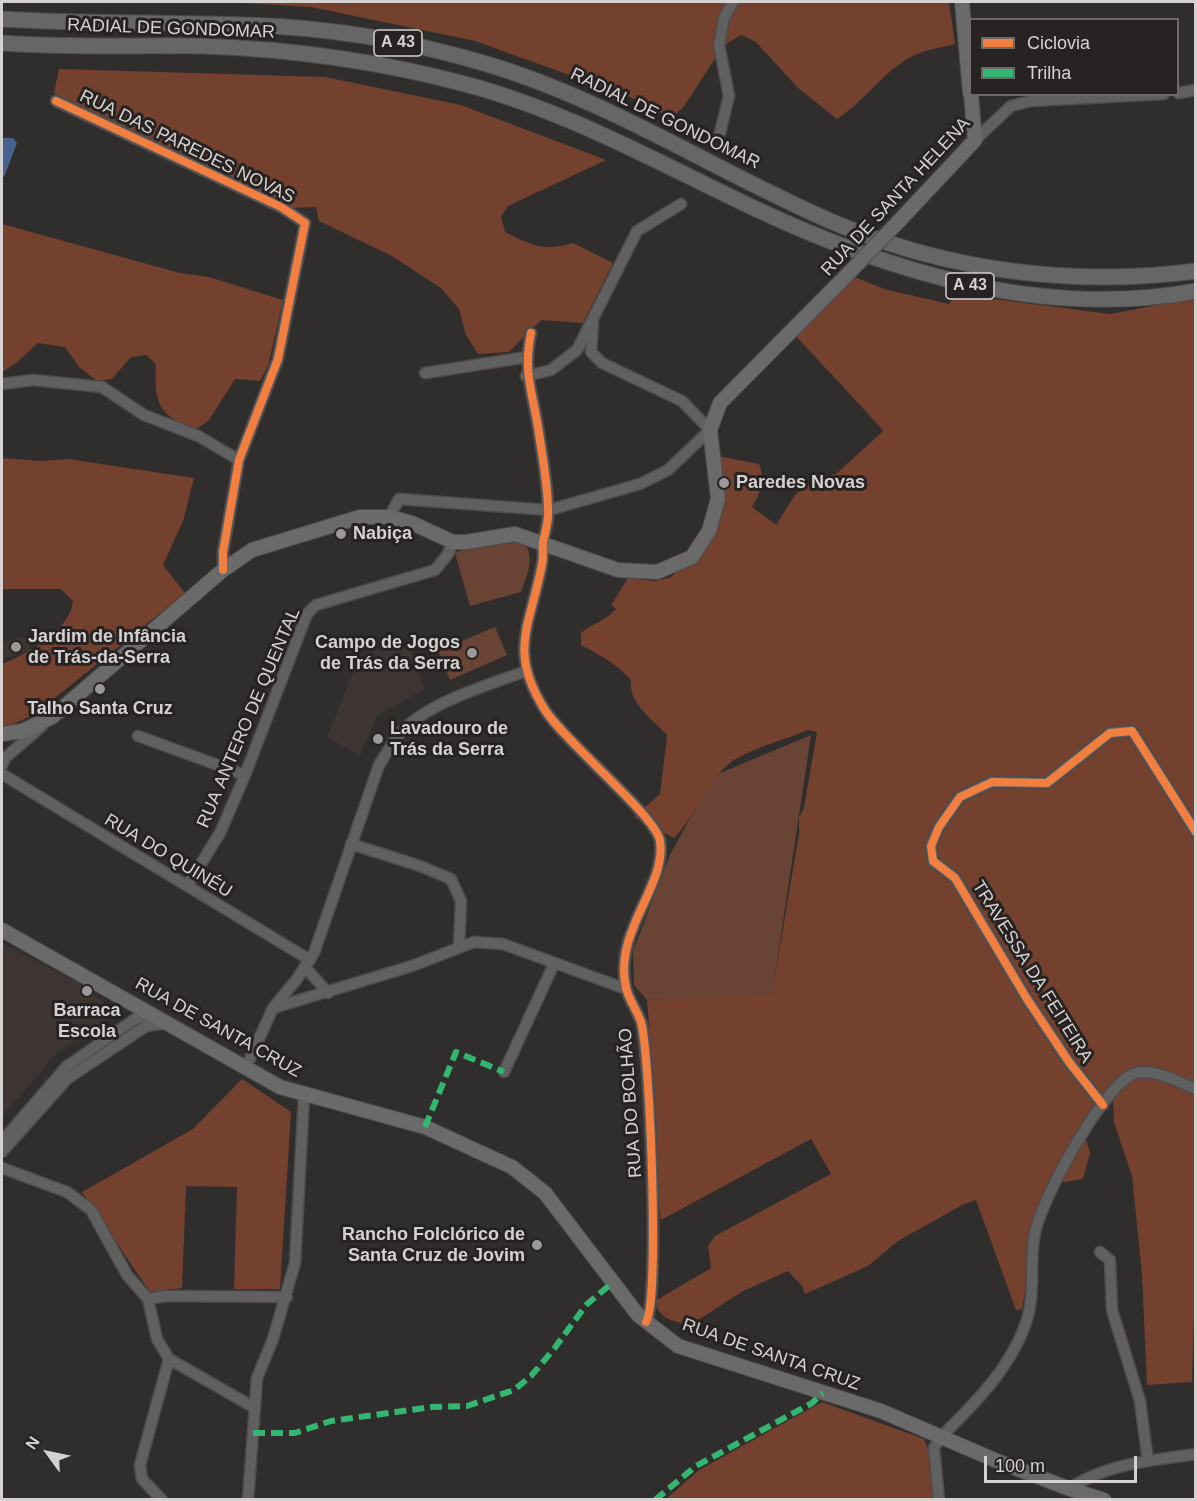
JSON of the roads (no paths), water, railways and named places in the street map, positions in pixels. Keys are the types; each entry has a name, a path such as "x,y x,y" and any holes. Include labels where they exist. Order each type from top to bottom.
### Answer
{"highway":[{"name":"RADIAL DE GONDOMAR","path":"2,19 247,25 327,31 429,49 491,65 569,93 836,223 907,248 976,265 1037,275 1155,276 1196,271"},
{"name":"RADIAL DE GONDOMAR","path":"2,43 203,46 281,51 414,71 469,85 557,116 644,153 832,243 895,266 971,286 1035,295 1152,297 1196,291"}],"main road":[{"path":"962,2 969,74"},
{"path":"971,96 975,140"},
{"name":"RUA DE SANTA HELENA","path":"710,430 720,403 841,281 975,140"},
{"path":"8,733 36,726 52,717 223,570 252,549 360,517 389,517 412,523 453,542 515,534 618,570 657,572 692,557 710,531 718,499 710,430"},
{"name":"RUA DE SANTA CRUZ","path":"2,930 280,1087 304,1095 365,1108 425,1127 512,1167 545,1193 573,1227 612,1283 646,1322 678,1346 881,1411 1070,1489 1104,1500"}],"street":[{"path":"720,133 729,96 719,45 724,18 733,2"},
{"path":"1179,93 1196,90"},
{"name":"RUA DE SANTA HELENA","path":"975,140 1011,106 1031,101 1126,96"},
{"name":"RUA DAS PAREDES NOVAS","path":"56,101 281,207 305,223 278,359 239,460 223,552 223,570"},
{"path":"526,376 551,370 577,350 593,323 637,231 681,204"},
{"path":"389,517 399,499 549,510 640,484 668,470 710,430 682,401 602,363 591,352 590,340 593,323"},
{"name":"RUA DO BOLHÃO","path":"531,333 526,376 538,425 549,510 543,543 543,562 523,643 526,671 546,712 573,746 650,821 660,838 660,859 627,942 626,989 641,1022 652,1173 652,1311 646,1322"},
{"path":"425,373 527,357"},
{"path":"2,384 33,380 102,387 144,415 198,436 239,460"},
{"name":"RUA ANTERO DE QUENTAL","path":"187,886 220,833 245,775 307,614 316,604 435,570 448,554 453,542"},
{"path":"246,1067 273,1008 308,963 379,765 403,730 435,708 526,671"},
{"path":"2,765 15,749 52,717"},
{"name":"TRAVESSA DA FEITEIRA","path":"1103,1105 1027,999 955,878 933,861 931,846 939,827 960,797 993,782 1047,783 1110,734 1132,731 1196,831"},
{"path":"8,733 20,736 15,749"},
{"path":"138,736 245,775"},
{"name":"RUA DO QUINÉU","path":"4,775 187,886 308,963 328,993"},
{"path":"351,844 420,866 451,879 461,901 459,948"},
{"path":"273,1008 328,993 474,942 502,944 626,989"},
{"path":"504,1072 554,964"},
{"path":"120,995 129,1010 129,1019 124,1026"},
{"path":"2,1142 67,1066 146,1011"},
{"path":"137,1031 143,1025 146,1011"},
{"path":"2,1152 68,1078 146,1026 169,1023"},
{"path":"939,1500 934,1448 941,1437 997,1377 1015,1346 1028,1315 1034,1237 1045,1200 1056,1176 1110,1094 1131,1075 1146,1071 1196,1089"},
{"path":"248,1500 257,1378 287,1297 295,1263 304,1095"},
{"path":"2,1168 67,1192 84,1203 96,1218 127,1275 148,1299 158,1339 169,1359 255,1408"},
{"path":"1100,1252 1110,1260 1112,1310 1140,1401 1148,1461"},
{"path":"148,1299 166,1296 287,1297"},
{"path":"162,1500 142,1479 140,1465 169,1359"},
{"path":"1070,1489 1081,1481 1148,1461 1196,1454"}],"water":[{"path":"2,138 13,138 17,143 4,177 2,176"}],"place":[{"name":"Paredes Novas","path":"724,483"},
{"name":"Nabiça","path":"341,534"},
{"name":"Jardim de Infância de Trás-da-Serra","path":"16,647"},
{"name":"Campo de Jogos de Trás da Serra","path":"472,653"},
{"name":"Talho Santa Cruz","path":"100,689"},
{"name":"Lavadouro de Trás da Serra","path":"378,739"},
{"name":"Barraca Escola","path":"87,991"},
{"name":"Rancho Folclórico de Santa Cruz de Jovim","path":"537,1245"}]}
